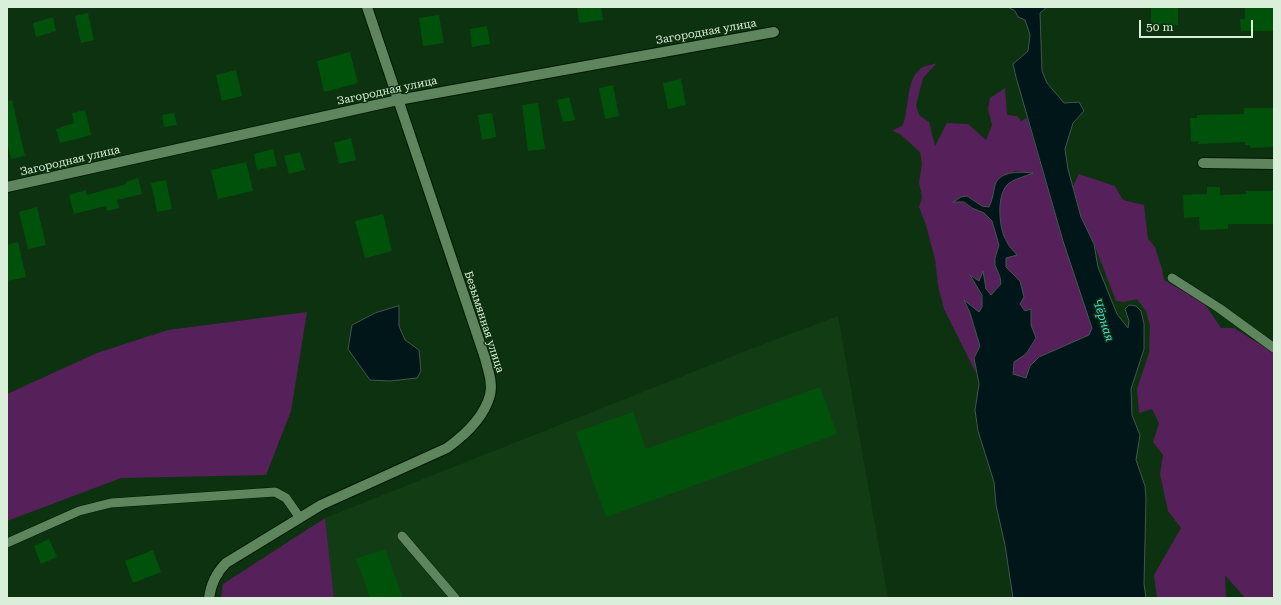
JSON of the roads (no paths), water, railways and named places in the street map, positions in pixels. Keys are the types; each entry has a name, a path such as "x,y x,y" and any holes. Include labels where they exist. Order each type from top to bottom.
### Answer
{"street":[{"name":"Безымянная улица","path":"209,598 213,581 218,571 226,563 334,499 447,448 462,437 475,424 490,395 489,372 367,7"},
{"name":"Загородная улица","path":"7,187 398,100 774,32"},
{"path":"1203,163 1274,164"}],"lane":[{"path":"1172,278 1218,308 1274,348"},
{"path":"7,542 79,511 111,503 275,492 286,498 300,518"},
{"path":"402,536 455,598"}],"water":[{"name":"Чёрная","path":"1008,7 1047,7 1040,13 1042,71 1047,83 1064,103 1079,102 1084,111 1073,123 1065,149 1068,169 1081,217 1094,244 1098,267 1117,314 1128,328 1129,321 1125,309 1129,305 1136,306 1141,311 1144,324 1144,349 1131,389 1132,415 1140,435 1136,460 1145,486 1146,499 1144,584 1146,598 1013,598 1005,545 996,505 994,482 978,431 975,410 979,384 974,358 980,346 970,313 964,300 979,312 982,307 982,295 970,275 979,281 983,271 986,289 991,295 1001,284 995,265 995,258 999,245 992,221 984,213 972,208 964,202 953,202 961,197 967,196 982,206 989,207 995,185 1001,177 1011,173 1033,173 1009,183 1001,197 1000,205 1004,237 1009,246 1017,255 1006,258 1006,267 1020,281 1024,297 1020,304 1025,311 1031,309 1031,325 1036,338 1026,354 1014,362 1013,374 1026,378 1030,366 1039,357 1089,335 1092,328 1063,241 1013,64 1028,51 1030,35 1025,20 1018,17 1015,11"},
{"path":"399,306 399,326 405,340 419,350 421,371 417,378 390,381 370,380 348,349 352,325 375,313"}]}
